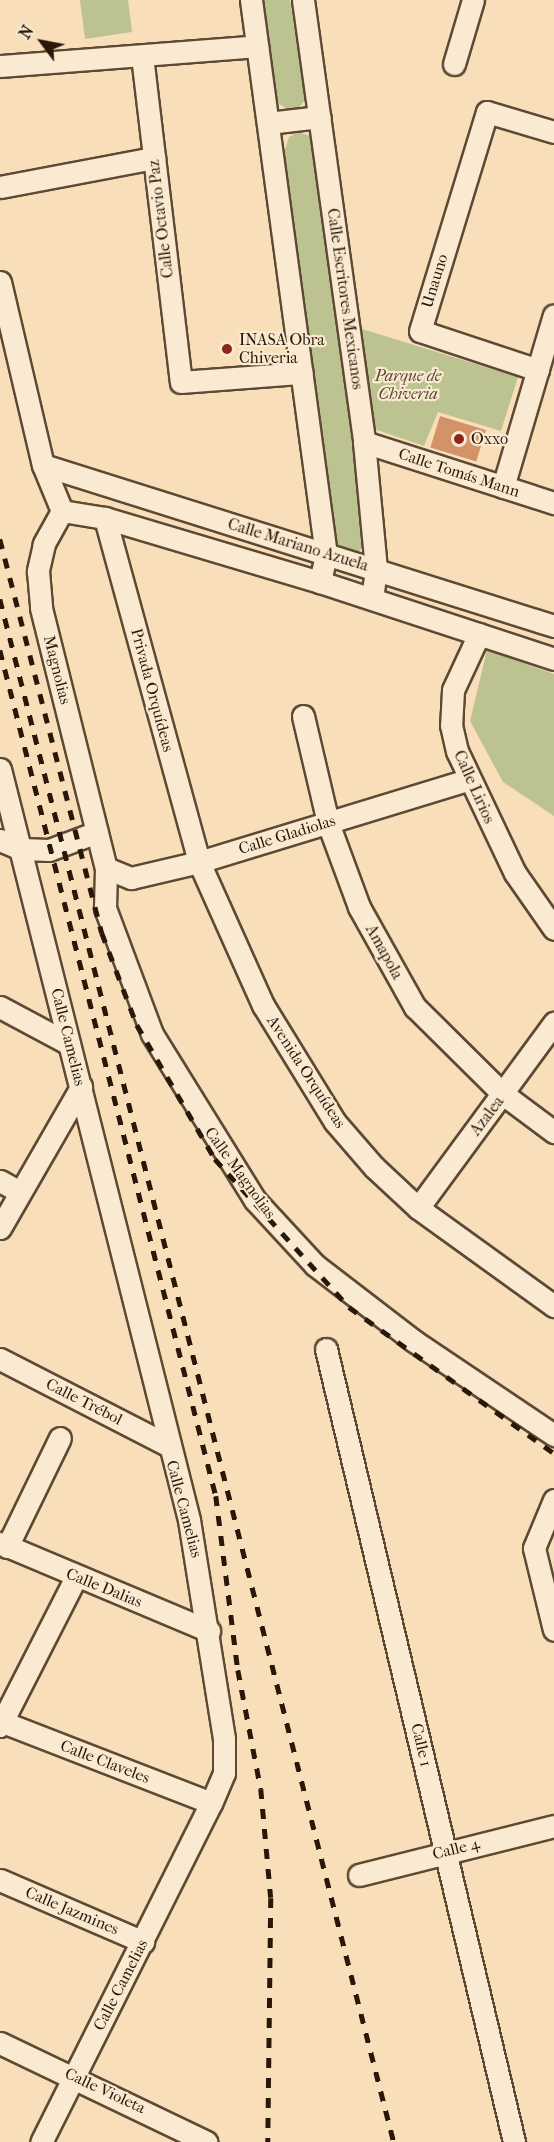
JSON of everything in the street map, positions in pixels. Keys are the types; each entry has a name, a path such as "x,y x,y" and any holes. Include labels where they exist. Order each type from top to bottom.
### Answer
{"street":[{"path":"251,0 326,555 320,582"},
{"name":"Calle Escritores Mexicanos","path":"303,0 364,442 376,570 372,599"},
{"path":"454,64 473,0"},
{"path":"0,66 257,46"},
{"name":"Calle Octavio Paz","path":"142,56 181,382 302,373"},
{"name":"Unauno","path":"538,370 420,331 487,112 554,132"},
{"path":"268,123 320,117"},
{"path":"0,188 154,158"},
{"path":"0,282 43,465 62,511"},
{"path":"503,487 554,315"},
{"name":"Calle Tomás Mann","path":"364,442 554,503"},
{"name":"Calle Mariano Azuela","path":"43,465 554,626"},
{"name":"Calle Mariano Azuela","path":"62,511 105,518 320,582 554,659"},
{"name":"Magnolias","path":"62,511 40,562 41,608 98,832"},
{"name":"Privada Orquídeas","path":"105,518 199,862"},
{"name":"Calle Lirios","path":"478,634 453,690 451,725 468,780 515,873 554,928"},
{"name":"Amapola","path":"303,716 328,823 359,908 415,1007 503,1094 554,1132"},
{"name":"Calle Camelias","path":"0,769 69,1044 132,1275 167,1445 189,1520 209,1631 224,1738 224,1773 211,1803 41,2142"},
{"name":"Calle Gladiolas","path":"106,868 131,878 199,862 468,780"},
{"path":"0,840 21,849 63,847 98,832"},
{"name":"Calle Magnolias","path":"98,832 106,868 105,909 152,1034 255,1200 315,1265 414,1341 554,1436"},
{"name":"Avenida Orquídeas","path":"199,862 232,946 302,1071 343,1131 418,1208 554,1305"},
{"path":"0,1007 69,1044"},
{"name":"Azalea","path":"418,1208 554,1023"},
{"path":"0,1228 81,1087"},
{"path":"0,1181 20,1192"},
{"name":"Calle 1","path":"326,1349 514,2142"},
{"name":"Calle Trébol","path":"0,1359 167,1445"},
{"path":"4,1545 60,1438"},
{"path":"554,1500 534,1548 554,1630"},
{"name":"Calle Dalias","path":"4,1545 209,1631"},
{"path":"1,1723 76,1576"},
{"name":"Calle Claveles","path":"1,1723 211,1803"},
{"name":"Calle 4","path":"359,1875 446,1851 554,1826"},
{"name":"Calle Jazmines","path":"0,1880 143,1942"},
{"name":"Calle Violeta","path":"0,2043 75,2076 208,2141"}],"green space":[{"path":"80,0 128,0 132,32 85,39"},
{"path":"264,0 290,0 305,100 294,114 278,103"},
{"path":"298,132 310,136 316,146 365,531 365,545 355,555 341,551 334,535 284,153 289,137"},
{"name":"Parque de Chiveria","path":"359,328 518,377 501,431 438,412 424,446 374,429"},
{"path":"487,650 554,674 554,816 503,782 470,721"}],"building":[{"name":"Oxxo","path":"440,416 486,430 476,462 430,448"}],"railway":[{"path":"0,539 102,933 137,1025 215,1159 349,1307 554,1453"},
{"path":"0,599 394,2142"},
{"path":"0,650 216,1496 238,1670 261,1789 271,1898 268,2142"}],"place":[{"name":"INASA Obra Chiveria","path":"227,349"},
{"name":"Oxxo","path":"459,439"}]}
